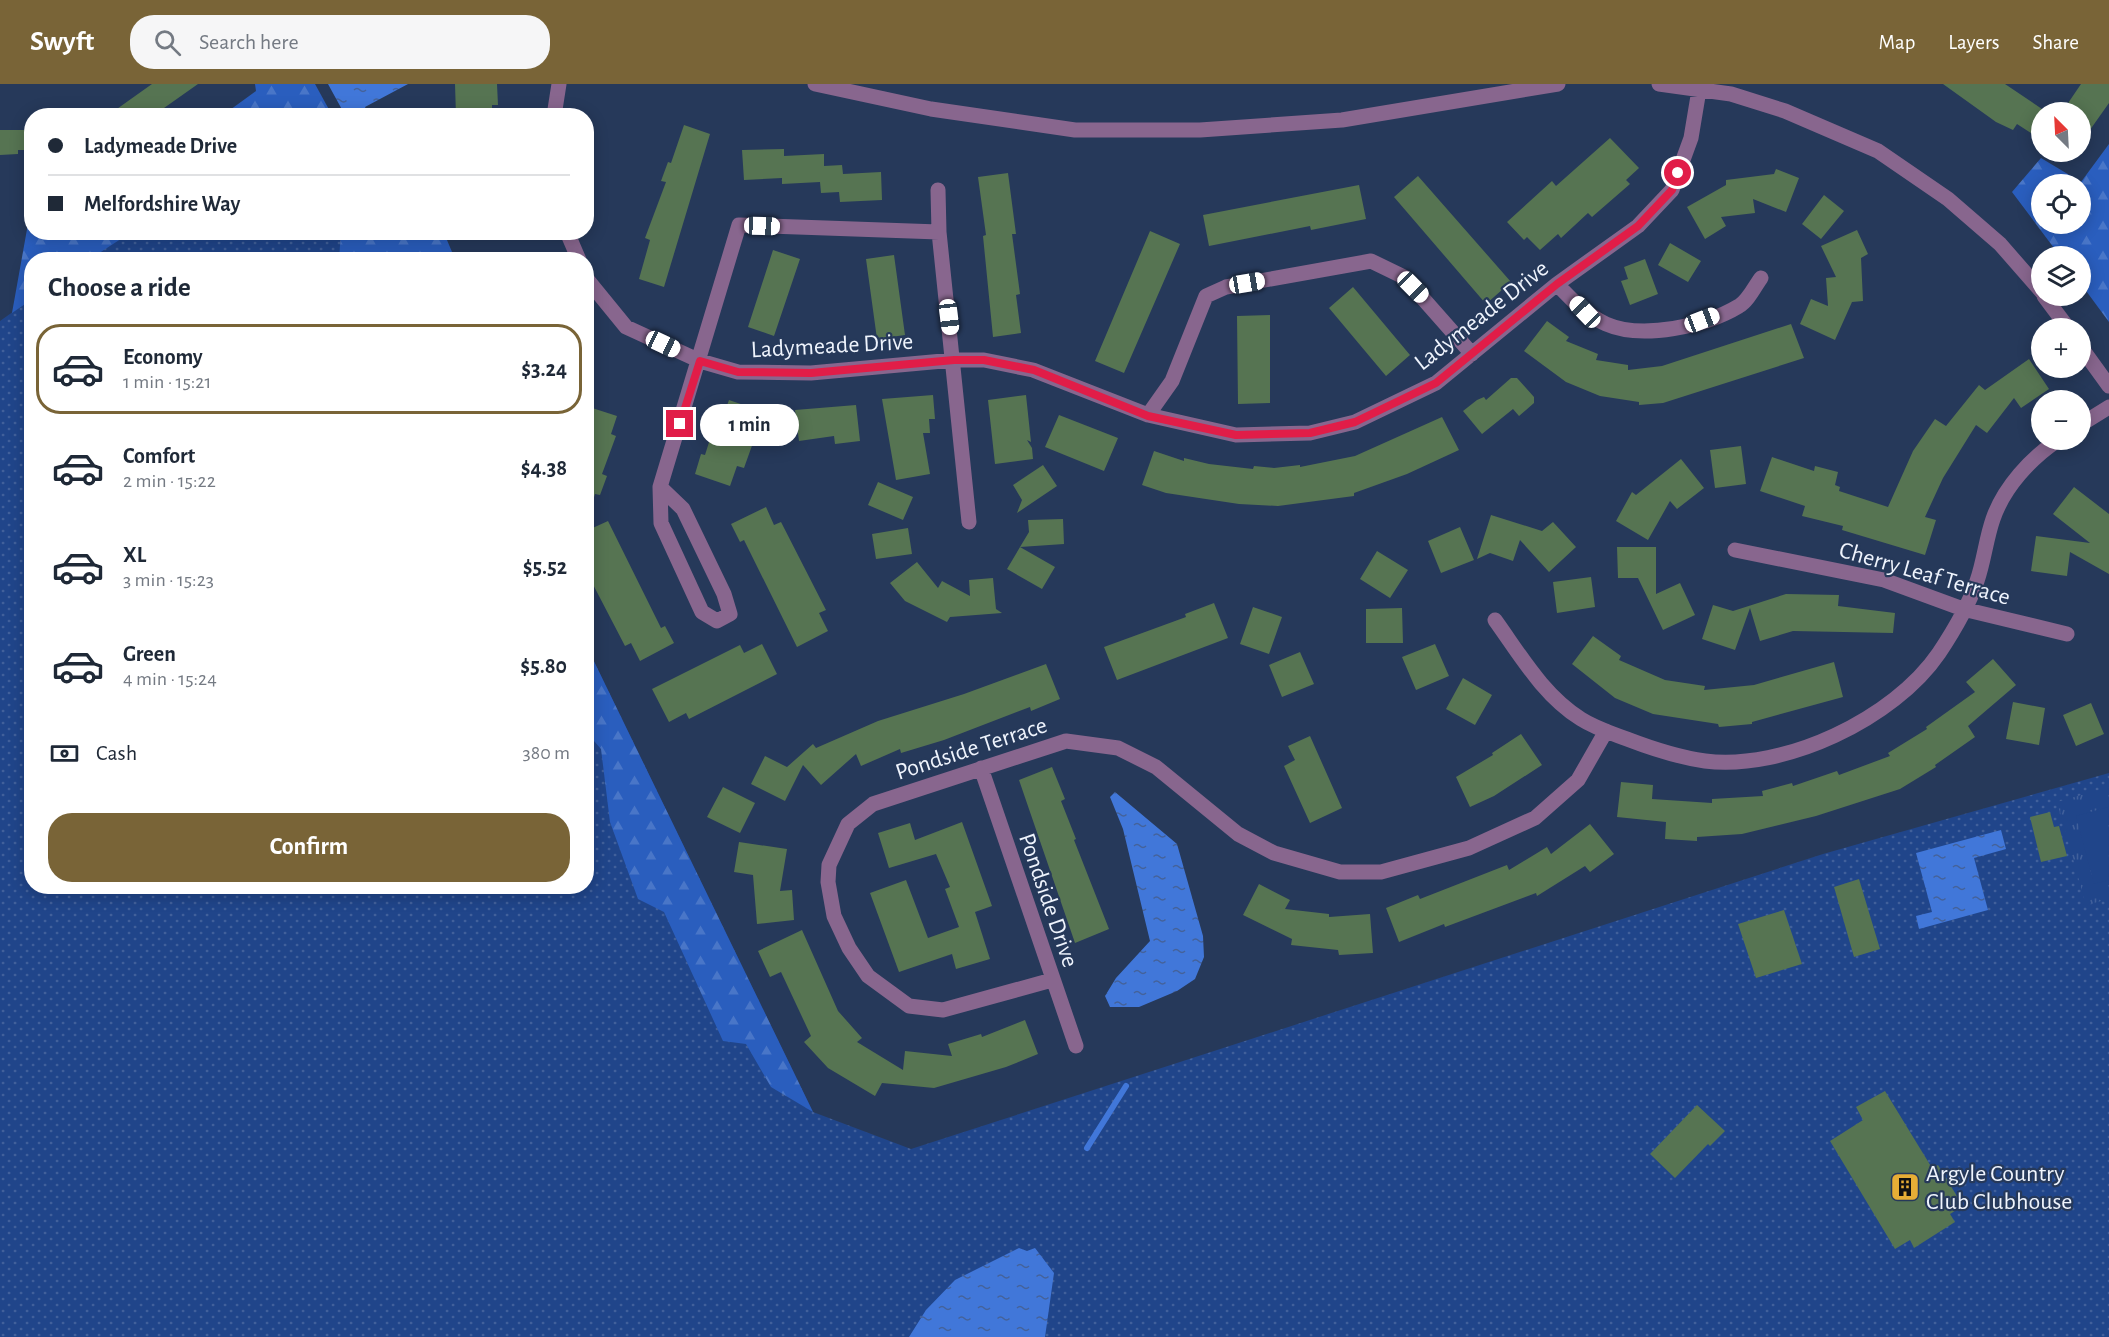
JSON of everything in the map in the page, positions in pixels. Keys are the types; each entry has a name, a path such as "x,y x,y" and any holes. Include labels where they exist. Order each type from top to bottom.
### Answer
{"street":[{"path":"556,108 560,84"},
{"path":"815,84 931,109 1075,130 1200,130 1342,120 1558,84"},
{"path":"1659,84 1700,86 1728,93 1785,111 1878,151 1948,200 1991,236 2031,280"},
{"name":"Ladymeade Drive","path":"594,288 626,327 700,361 738,372 811,373 954,360 984,360 1034,370 1148,416 1236,435 1310,433 1355,422 1426,388 1472,354 1557,284 1638,226 1672,190 1691,138 1700,86"},
{"path":"938,190 939,231 969,522"},
{"path":"660,487 683,509 724,594 730,614 717,621 702,612 661,523 660,487 700,361 739,225 939,231"},
{"path":"1148,416 1172,381 1206,296 1226,287 1371,261 1404,277 1472,354"},
{"path":"1557,284 1585,312 1607,325 1637,333 1683,327 1741,306 1761,278"},
{"path":"2091,361 2109,386"},
{"path":"2091,418 2109,407"},
{"path":"1495,620 1549,694 1581,719 1606,730 1665,753 1707,761 1747,760 1801,750 1851,728 1898,697 1938,654 1977,582 1994,518 1999,508 2016,478 2043,450"},
{"name":"Cherry Leaf Terrace","path":"1735,550 1884,580 1963,609 2067,634"},
{"name":"Pondside Terrace","path":"1052,980 943,1010 909,1006 868,976 849,948 834,915 828,882 829,866 848,825 873,804 1066,741 1118,748 1156,767 1238,834 1274,853 1341,872 1381,872 1469,848 1535,818 1578,780 1606,730"},
{"name":"Pondside Drive","path":"981,768 1076,1046"}],"green space":[{"path":"255,84 315,84 328,108 233,108 256,91"},
{"path":"2109,144 2109,322 2091,298 2091,246 2052,246 2044,234 2091,234 2091,174 2087,174"},
{"path":"2038,162 2048,162 2068,174 2031,174 2031,217 2012,192"},
{"path":"25,240 119,240 101,252 24,252 24,305 12,313"},
{"path":"112,240 388,240 394,252 97,252"},
{"path":"340,240 447,240 452,252 340,252"},
{"path":"24,304 24,894 594,894 594,661 813,1112 911,1149 1823,854 2109,773 2109,1337 0,1337 0,321"},
{"path":"594,661 813,1112 771,1087 746,1044 723,1041 664,912 638,899 610,822 601,749 594,741"},
{"path":"2109,787 2109,899 2086,905 2057,802"},
{"path":"2108,807 2109,880 2094,884 2076,816"}],"water":[{"path":"328,84 408,84 365,108 341,108"},
{"path":"1115,792 1177,844 1203,936 1204,957 1195,979 1177,991 1139,1007 1110,1007 1105,996 1116,978 1150,941 1123,829 1110,797"},
{"path":"2001,830 2006,849 1974,858 1988,910 1919,929 1916,916 1932,912 1916,853"},
{"path":"1019,1248 1027,1251 1035,1248 1054,1273 1045,1337 909,1337 926,1310 955,1280"}],"building":[{"path":"152,84 198,84 164,108 118,108"},
{"path":"455,84 497,84 498,105 492,105 492,108 456,108"},
{"path":"1943,84 2005,84 2032,102 2031,133 2017,124 2013,130 1996,122"},
{"path":"2081,84 2109,84 2109,103 2091,128 2091,102 2069,102"},
{"path":"684,125 710,134 664,287 639,279 650,240 645,238 666,182 661,181 668,162 671,163"},
{"path":"0,130 24,130 24,150 18,150 18,154 0,155"},
{"path":"1610,138 1639,168 1626,180 1630,184 1592,217 1588,213 1561,238 1558,234 1540,250 1527,237 1524,240 1507,222 1552,181 1556,186"},
{"path":"784,149 784,156 824,154 824,166 842,165 843,174 881,172 882,200 840,202 839,192 821,193 820,182 782,184 782,178 744,180 742,150"},
{"path":"1776,169 1799,178 1786,212 1753,199 1755,213 1721,217 1726,226 1705,239 1687,207 1726,185 1726,180 1774,174"},
{"path":"1008,173 1016,234 1012,234 1020,294 1016,295 1021,333 993,337 983,236 986,235 978,177"},
{"path":"1418,176 1511,282 1486,304 1394,197"},
{"path":"1359,185 1366,219 1311,230 1310,226 1209,246 1203,215"},
{"path":"1824,195 1844,211 1821,239 1802,224"},
{"path":"1857,230 1868,254 1861,258 1863,301 1852,302 1835,340 1800,324 1811,299 1828,306 1826,278 1836,277 1821,246"},
{"path":"1150,231 1180,244 1124,373 1095,361"},
{"path":"1670,243 1701,261 1688,282 1658,265"},
{"path":"773,250 800,259 774,336 748,327"},
{"path":"894,255 905,335 877,339 866,259"},
{"path":"1645,259 1658,294 1630,305 1621,281 1628,279 1624,267"},
{"path":"1353,287 1410,355 1386,376 1329,308"},
{"path":"1270,315 1270,403 1238,404 1237,316"},
{"path":"1547,321 1569,337 1566,341 1598,354 1596,360 1628,365 1628,370 1662,366 1791,324 1804,358 1663,403 1639,405 1639,402 1600,396 1566,382 1524,351"},
{"path":"2029,359 2031,378 2042,378 2049,389 2031,390 2031,401 2021,408 2014,398 1987,433 1976,425 1943,478 1925,517 1936,520 1925,555 1842,530 1843,526 1802,516 1805,506 1760,491 1772,457 1814,471 1815,466 1838,472 1835,485 1840,487 1839,491 1888,507 1913,451 1935,419 1946,426 1979,385 1985,390"},
{"path":"1511,378 1517,378 1534,397 1534,403 1519,416 1513,409 1482,434 1463,411 1477,400 1484,397 1486,400"},
{"path":"933,395 935,419 929,419 930,433 923,433 930,474 896,480 882,399"},
{"path":"1026,395 1031,442 1027,440 1032,448 1033,459 995,464 988,400"},
{"path":"729,400 764,412 744,468 737,466 730,486 695,474 701,454 705,455 717,417 722,419"},
{"path":"856,405 860,441 835,444 834,436 799,441 795,410"},
{"path":"594,409 617,416 611,434 616,436 602,474 607,476 600,495 595,494 594,497"},
{"path":"1059,415 1118,438 1104,471 1045,447"},
{"path":"1442,417 1459,450 1407,474 1354,493 1354,496 1278,506 1239,504 1166,493 1142,485 1154,451 1184,461 1184,458 1209,464 1253,469 1254,466 1274,468 1300,465 1300,467 1355,456"},
{"path":"1741,446 1746,484 1715,488 1710,450"},
{"path":"1681,459 1704,488 1677,509 1670,501 1648,540 1616,521 1632,492 1636,495"},
{"path":"1043,465 1057,486 1017,513 1022,500 1013,485"},
{"path":"878,482 913,497 903,520 868,505"},
{"path":"2074,487 2109,514 2109,574 2070,552 2067,576 2031,571 2036,536 2090,543 2053,514"},
{"path":"766,507 774,525 781,522 826,610 819,613 828,631 797,647 744,540 740,542 731,524"},
{"path":"1491,515 1542,531 1553,522 1576,547 1549,572 1520,540 1513,561 1490,553 1477,559"},
{"path":"1063,519 1064,544 1020,547 1029,532 1028,520"},
{"path":"608,521 661,628 665,626 674,643 640,661 631,643 625,646 594,586 594,527"},
{"path":"1460,527 1474,560 1441,573 1428,541"},
{"path":"908,528 912,554 876,559 872,534"},
{"path":"1020,547 1055,567 1042,589 1007,569"},
{"path":"1617,547 1656,547 1656,594 1680,583 1695,615 1663,630 1638,578 1618,578"},
{"path":"1377,551 1408,570 1390,598 1360,579"},
{"path":"917,562 938,588 942,581 970,596 969,580 993,578 996,609 1002,613 950,617 947,622 905,601 890,583"},
{"path":"1591,577 1595,607 1557,613 1553,582"},
{"path":"1786,594 1839,595 1838,606 1895,613 1893,633 1793,631 1760,641 1750,608 1735,650 1702,639 1713,605 1733,611"},
{"path":"1214,603 1228,638 1117,680 1104,647 1186,617 1185,614"},
{"path":"1253,607 1282,617 1269,654 1240,644"},
{"path":"1402,608 1403,643 1366,643 1366,609"},
{"path":"1593,636 1621,656 1619,660 1665,680 1705,686 1704,690 1754,685 1834,662 1843,697 1752,722 1752,724 1719,727 1718,724 1653,714 1615,698 1572,664"},
{"path":"762,644 777,674 689,719 686,713 669,722 652,689 740,645 744,653"},
{"path":"1435,644 1449,676 1416,690 1402,657"},
{"path":"1300,652 1314,684 1282,697 1269,665"},
{"path":"1993,659 2016,685 1968,726 1975,737 1935,765 1936,767 1900,789 1816,816 1742,834 1697,837 1697,841 1665,839 1666,822 1617,817 1621,782 1653,785 1652,799 1712,803 1712,799 1763,796 1762,791 1792,783 1793,786 1837,771 1839,775 1890,756 1888,753 1927,729 1926,727 1975,692 1966,682"},
{"path":"1046,664 1060,699 1031,711 1030,707 944,740 901,753 900,749 861,766 856,754 821,785 803,765 785,801 751,784 765,756 787,767 813,744 816,748 878,721 964,694"},
{"path":"1463,678 1492,695 1475,725 1446,709"},
{"path":"2013,702 2045,708 2039,745 2006,739"},
{"path":"2091,703 2104,734 2076,746 2063,715"},
{"path":"1521,734 1542,765 1494,796 1470,807 1456,777 1493,755 1492,753"},
{"path":"1310,736 1342,808 1310,823 1284,766 1295,760 1288,746"},
{"path":"1052,767 1065,799 1061,801 1076,839 1074,840 1109,929 1075,943 1019,780"},
{"path":"723,787 755,803 740,833 707,817"},
{"path":"2050,812 2054,827 2059,826 2067,856 2041,862 2030,817"},
{"path":"962,822 992,906 975,912 990,959 956,969 952,954 899,972 870,893 906,880 928,938 959,927 945,889 950,887 936,854 889,868 878,833 910,823 915,840"},
{"path":"1590,824 1614,854 1590,872 1585,866 1537,896 1536,893 1399,942 1386,908 1418,895 1420,899 1507,865 1509,870 1547,847 1551,854"},
{"path":"739,842 787,849 780,891 792,890 794,920 757,924 753,875 734,872"},
{"path":"1859,879 1880,949 1854,957 1834,887"},
{"path":"1259,884 1290,900 1285,909 1329,914 1329,917 1370,914 1373,953 1339,955 1338,950 1291,945 1292,939 1243,915"},
{"path":"1784,910 1802,964 1756,978 1738,924"},
{"path":"802,930 838,1011 862,1038 857,1042 903,1070 905,1051 952,1056 948,1044 981,1034 982,1037 1025,1020 1038,1054 1006,1067 934,1088 882,1083 875,1096 828,1068 804,1042 811,1036 781,972 770,977 758,951"},
{"name":"Argyle Country Club Clubhouse","path":"1885,1091 1932,1168 1938,1165 1963,1206 1950,1214 1955,1222 1914,1248 1910,1240 1895,1249 1830,1141 1863,1120 1856,1107"},
{"path":"1697,1105 1725,1131 1710,1146 1708,1144 1675,1178 1650,1154"}],"waterway":[{"path":"1087,1148 1126,1086"}],"place":[{"name":"Argyle Country Club Clubhouse","path":"1905,1187"}],"route":[{"path":"680,424 700,361 738,372 811,373 954,360 984,360 1034,370 1148,416 1236,435 1310,433 1355,422 1436,383 1557,284 1638,226 1672,190 1678,173"}]}
